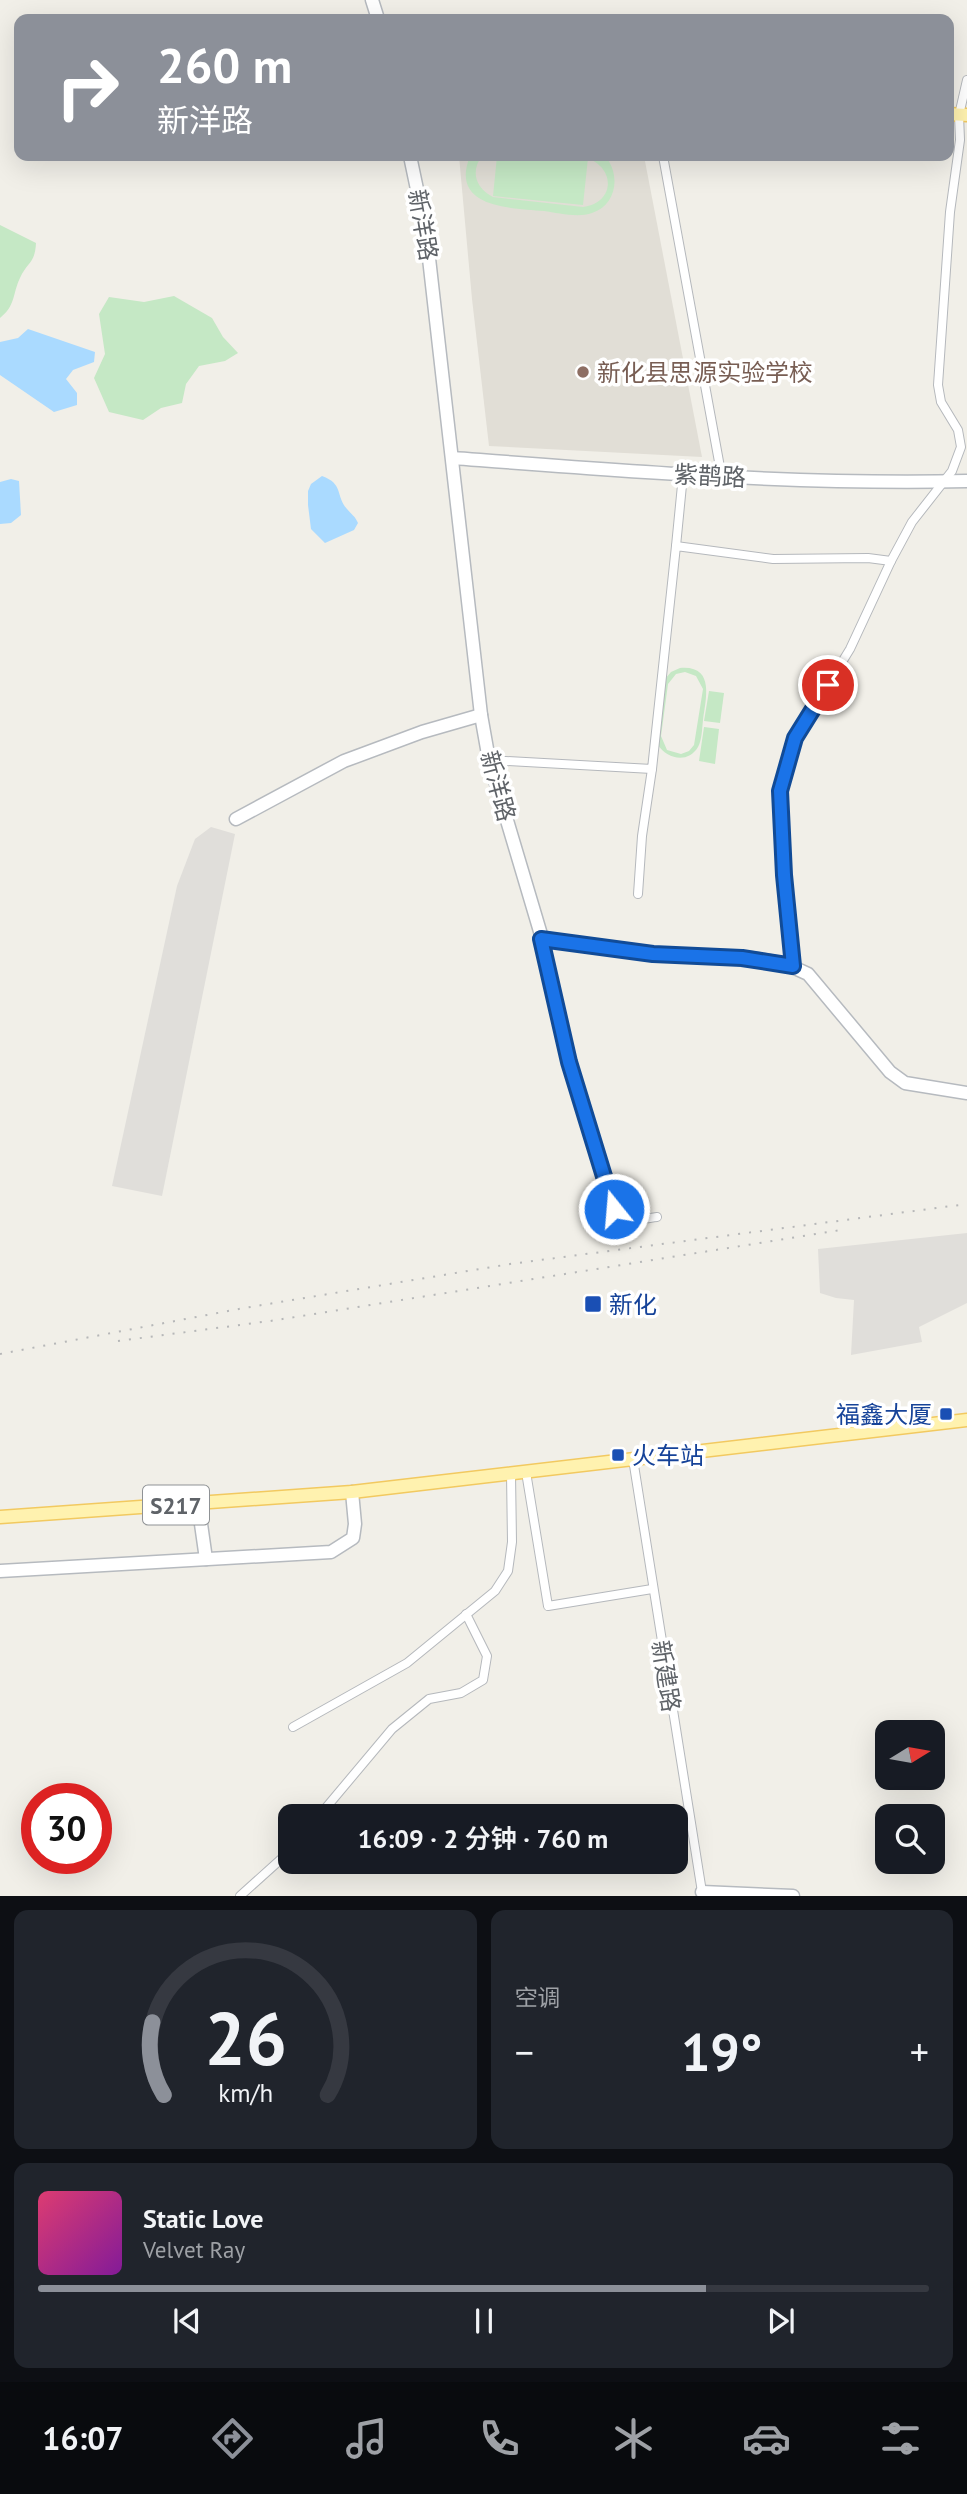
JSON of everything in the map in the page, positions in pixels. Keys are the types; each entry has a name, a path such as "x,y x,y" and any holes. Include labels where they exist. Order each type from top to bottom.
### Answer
{"main road":[{"name":"S217","path":"0,1517 352,1492 967,1420"}],"street":[{"path":"793,966 784,875 780,791 795,738 850,649 912,522 945,482 961,447 958,430 941,402 938,385 950,212 960,140 958,115 967,80"},
{"name":"新洋路","path":"411,161 426,232 481,715 489,760 541,939"},
{"path":"664,161 722,478"},
{"name":"紫鹊路","path":"453,458 722,478 891,483 967,481"},
{"path":"638,894 642,836 652,769 683,475"},
{"path":"676,546 773,559 868,558 891,561"},
{"path":"236,820 344,761 422,732 481,715"},
{"path":"489,760 652,769"},
{"path":"657,1217 628,1220 618,1215 614,1209 569,1062 541,939 653,954 742,958 793,966 808,974 890,1072 905,1083 967,1093"},
{"name":"新建路","path":"633,1459 702,1892"},
{"path":"526,1472 548,1606 652,1589"},
{"path":"293,1727 407,1663 495,1591 508,1571 512,1542 511,1474"},
{"path":"0,1571 331,1552 353,1538 355,1524 352,1492"},
{"path":"198,1503 206,1559"},
{"path":"329,1804 392,1729 429,1699 461,1693 483,1680 487,1656 466,1615"},
{"path":"240,1895 278,1862"},
{"path":"702,1892 793,1895"}],"shaded area":[{"name":"新化县思源实验学校","path":"459,161 645,161 702,457 489,446"},
{"path":"211,827 235,834 162,1196 112,1186 177,886 195,839"},
{"path":"967,1233 967,1303 919,1327 922,1342 851,1355 854,1300 820,1293 818,1249"}],"green space":[{"path":"469,161 479,161 477,179 482,189 493,197 583,207 595,204 607,190 605,173 593,161 609,161 615,180 611,196 600,209 592,213 568,215 487,202 475,195 468,186 466,173"},
{"path":"496,161 588,161 583,205 493,196"},
{"path":"0,225 36,243 34,255 20,278 11,304 0,318"},
{"path":"174,296 212,318 223,337 238,353 225,361 199,366 186,384 182,403 161,408 143,420 109,412 94,378 105,354 99,314 109,297 144,302"},
{"path":"680,668 691,668 699,672 706,685 700,741 694,752 683,758 667,754 658,745 665,679","holes":["685,672 696,676 703,689 694,745 681,754 667,750 661,736 668,684 676,674"]},
{"path":"709,691 724,693 720,723 704,721"},
{"path":"704,727 719,729 715,764 699,761"}],"water":[{"path":"28,329 95,352 94,362 73,370 66,379 77,393 77,405 54,412 0,375 0,342 18,338"},
{"path":"322,476 334,483 343,504 358,523 354,530 325,543 311,529 308,505 311,484"},
{"path":"11,479 19,481 21,515 11,523 0,524 0,482"}],"railway":[{"path":"0,1354 244,1308 510,1264 967,1204"},
{"path":"118,1341 270,1321 841,1230"}],"place":[{"name":"新化县思源实验学校","path":"583,372"},
{"name":"新化","path":"593,1304"},
{"name":"福鑫大厦","path":"946,1414"},
{"name":"火车站","path":"618,1455"}],"route":[{"path":"614,1209 569,1062 541,939 653,954 742,958 793,966 784,875 780,791 795,738 828,685"}]}
